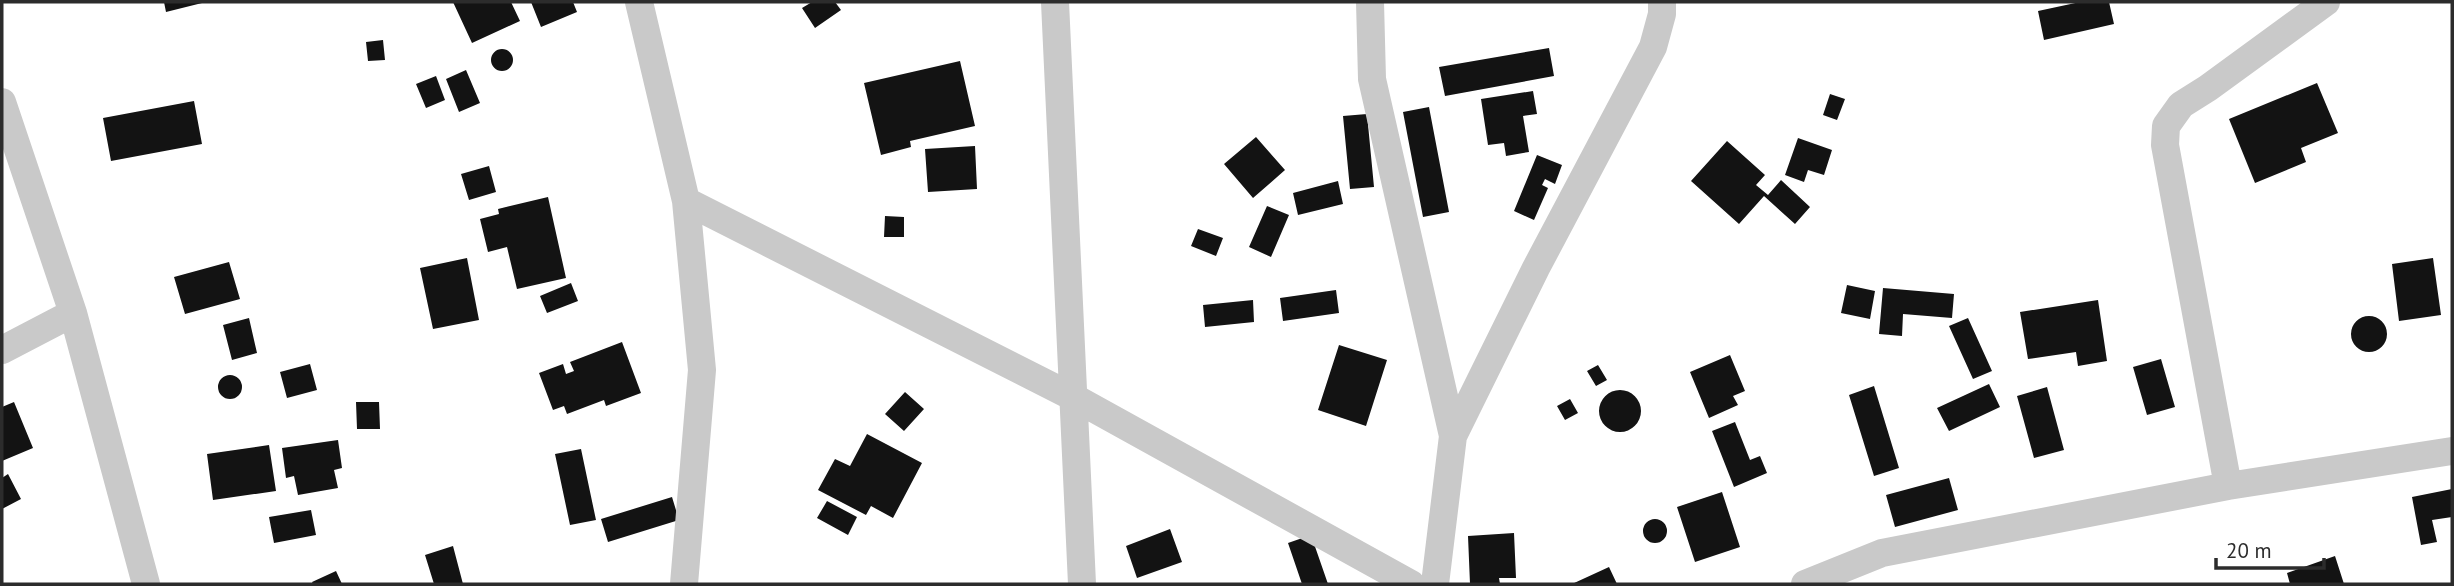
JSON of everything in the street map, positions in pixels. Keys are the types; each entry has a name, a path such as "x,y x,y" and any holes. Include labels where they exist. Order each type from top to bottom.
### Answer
{"street":[{"path":"639,2 686,201 702,370 684,584"},
{"path":"1055,2 1082,584"},
{"path":"1370,2 1372,79 1453,436"},
{"path":"1435,584 1453,436 1536,268 1653,47 1662,14 1662,2"},
{"path":"2228,486 2165,145 2166,126 2181,105 2326,2"},
{"path":"2,102 73,313 146,584"},
{"path":"686,201 1073,397 1411,584"},
{"path":"2,350 73,313"},
{"path":"1805,584 1882,553 2228,486 2452,451"}],"building":[{"path":"164,2 201,2 202,3 166,12"},
{"path":"453,2 511,2 520,21 472,43"},
{"path":"531,2 573,2 577,12 541,27"},
{"path":"812,2 835,2 841,10 815,28 802,8"},
{"path":"2080,2 2109,2 2114,24 2044,40 2038,11"},
{"path":"383,40 385,60 368,61 366,42"},
{"path":"1549,48 1554,76 1445,96 1439,67"},
{"path":"498,49 506,49 513,56 513,64 506,71 498,71 491,64 491,56"},
{"path":"960,61 975,126 910,141 911,147 881,155 864,83"},
{"path":"466,70 480,103 459,112 446,79"},
{"path":"436,76 445,100 426,108 416,84"},
{"path":"2317,83 2338,133 2301,148 2306,162 2255,183 2229,119"},
{"path":"1533,91 1537,114 1523,116 1529,152 1506,156 1504,143 1488,145 1481,99"},
{"path":"1830,94 1845,99 1837,120 1823,115"},
{"path":"194,101 202,144 111,161 103,118"},
{"path":"1429,107 1449,212 1423,217 1403,112"},
{"path":"1367,114 1374,187 1350,189 1343,116"},
{"path":"1256,137 1285,170 1253,198 1224,164"},
{"path":"1798,138 1832,150 1824,175 1808,170 1804,182 1785,175"},
{"path":"1727,141 1765,175 1756,185 1768,195 1781,180 1810,207 1795,224 1764,196 1739,224 1691,181"},
{"path":"975,146 977,189 928,192 925,149"},
{"path":"1537,155 1562,165 1555,184 1545,179 1542,185 1548,188 1534,220 1514,211"},
{"path":"489,166 496,192 469,200 461,174"},
{"path":"1338,181 1343,204 1298,215 1293,193"},
{"path":"548,197 566,278 517,289 507,247 488,252 480,219 499,214 498,209"},
{"path":"1267,206 1289,215 1271,257 1249,247"},
{"path":"885,216 904,217 904,237 884,237"},
{"path":"1198,229 1223,238 1216,256 1191,246"},
{"path":"467,258 479,320 433,329 420,268"},
{"path":"2433,258 2441,315 2399,321 2392,264"},
{"path":"229,262 240,299 185,314 174,277"},
{"path":"571,283 578,301 547,313 540,296"},
{"path":"1847,285 1875,291 1870,319 1841,313"},
{"path":"1883,288 1954,294 1952,318 1903,314 1902,336 1879,334"},
{"path":"1336,290 1339,313 1283,321 1280,298"},
{"path":"1253,300 1254,322 1205,327 1203,305"},
{"path":"2098,300 2107,361 2078,366 2076,352 2028,359 2020,312"},
{"path":"2369,316 2382,321 2387,334 2382,347 2369,352 2356,347 2351,334 2356,321"},
{"path":"249,318 257,353 232,360 223,325"},
{"path":"1968,318 1992,371 1973,379 1949,326"},
{"path":"622,342 641,393 606,406 604,400 567,414 564,406 553,410 539,373 563,364 566,374 574,371 570,362"},
{"path":"1339,345 1387,360 1366,426 1318,410"},
{"path":"1730,355 1745,391 1733,396 1738,405 1709,418 1690,372"},
{"path":"2161,359 2175,407 2147,415 2133,367"},
{"path":"310,364 317,390 287,398 280,372"},
{"path":"1598,365 1607,380 1596,386 1587,371"},
{"path":"230,375 239,378 242,387 239,396 230,399 221,396 218,387 221,378"},
{"path":"1989,384 2000,407 1949,431 1937,408"},
{"path":"1874,386 1899,468 1874,476 1849,395"},
{"path":"2047,387 2064,450 2034,458 2017,396"},
{"path":"1620,390 1635,396 1641,411 1635,426 1620,432 1605,426 1599,411 1605,396"},
{"path":"905,392 924,409 904,431 885,414"},
{"path":"1570,399 1578,413 1565,420 1557,406"},
{"path":"14,402 33,448 2,461 2,407"},
{"path":"356,402 379,402 380,429 357,429"},
{"path":"1735,422 1750,460 1760,456 1767,473 1734,487 1712,431"},
{"path":"867,434 922,463 893,518 871,506 866,515 818,490 835,459 850,466"},
{"path":"338,440 342,468 334,470 338,488 298,495 294,476 286,478 282,448"},
{"path":"269,445 276,491 213,500 207,454"},
{"path":"581,449 596,520 570,525 555,454"},
{"path":"8,474 21,499 2,509 2,478"},
{"path":"1949,478 1958,510 1895,527 1886,495"},
{"path":"2452,489 2452,517 2432,520 2437,542 2421,545 2412,497"},
{"path":"1722,492 1740,547 1695,562 1677,507"},
{"path":"672,497 679,520 608,542 601,519"},
{"path":"827,501 857,517 848,535 817,518"},
{"path":"311,510 316,535 274,543 269,517"},
{"path":"1655,519 1663,523 1667,531 1663,539 1655,543 1647,539 1643,531 1647,523"},
{"path":"1170,529 1182,562 1137,578 1126,546"},
{"path":"1514,533 1516,578 1499,578 1500,584 1470,584 1468,536"},
{"path":"1311,535 1328,584 1302,584 1288,543"},
{"path":"453,546 463,584 434,584 425,555"},
{"path":"2335,556 2344,584 2290,584 2287,573"},
{"path":"1609,567 1617,584 1572,584"},
{"path":"336,571 342,584 313,584 312,582"}]}
